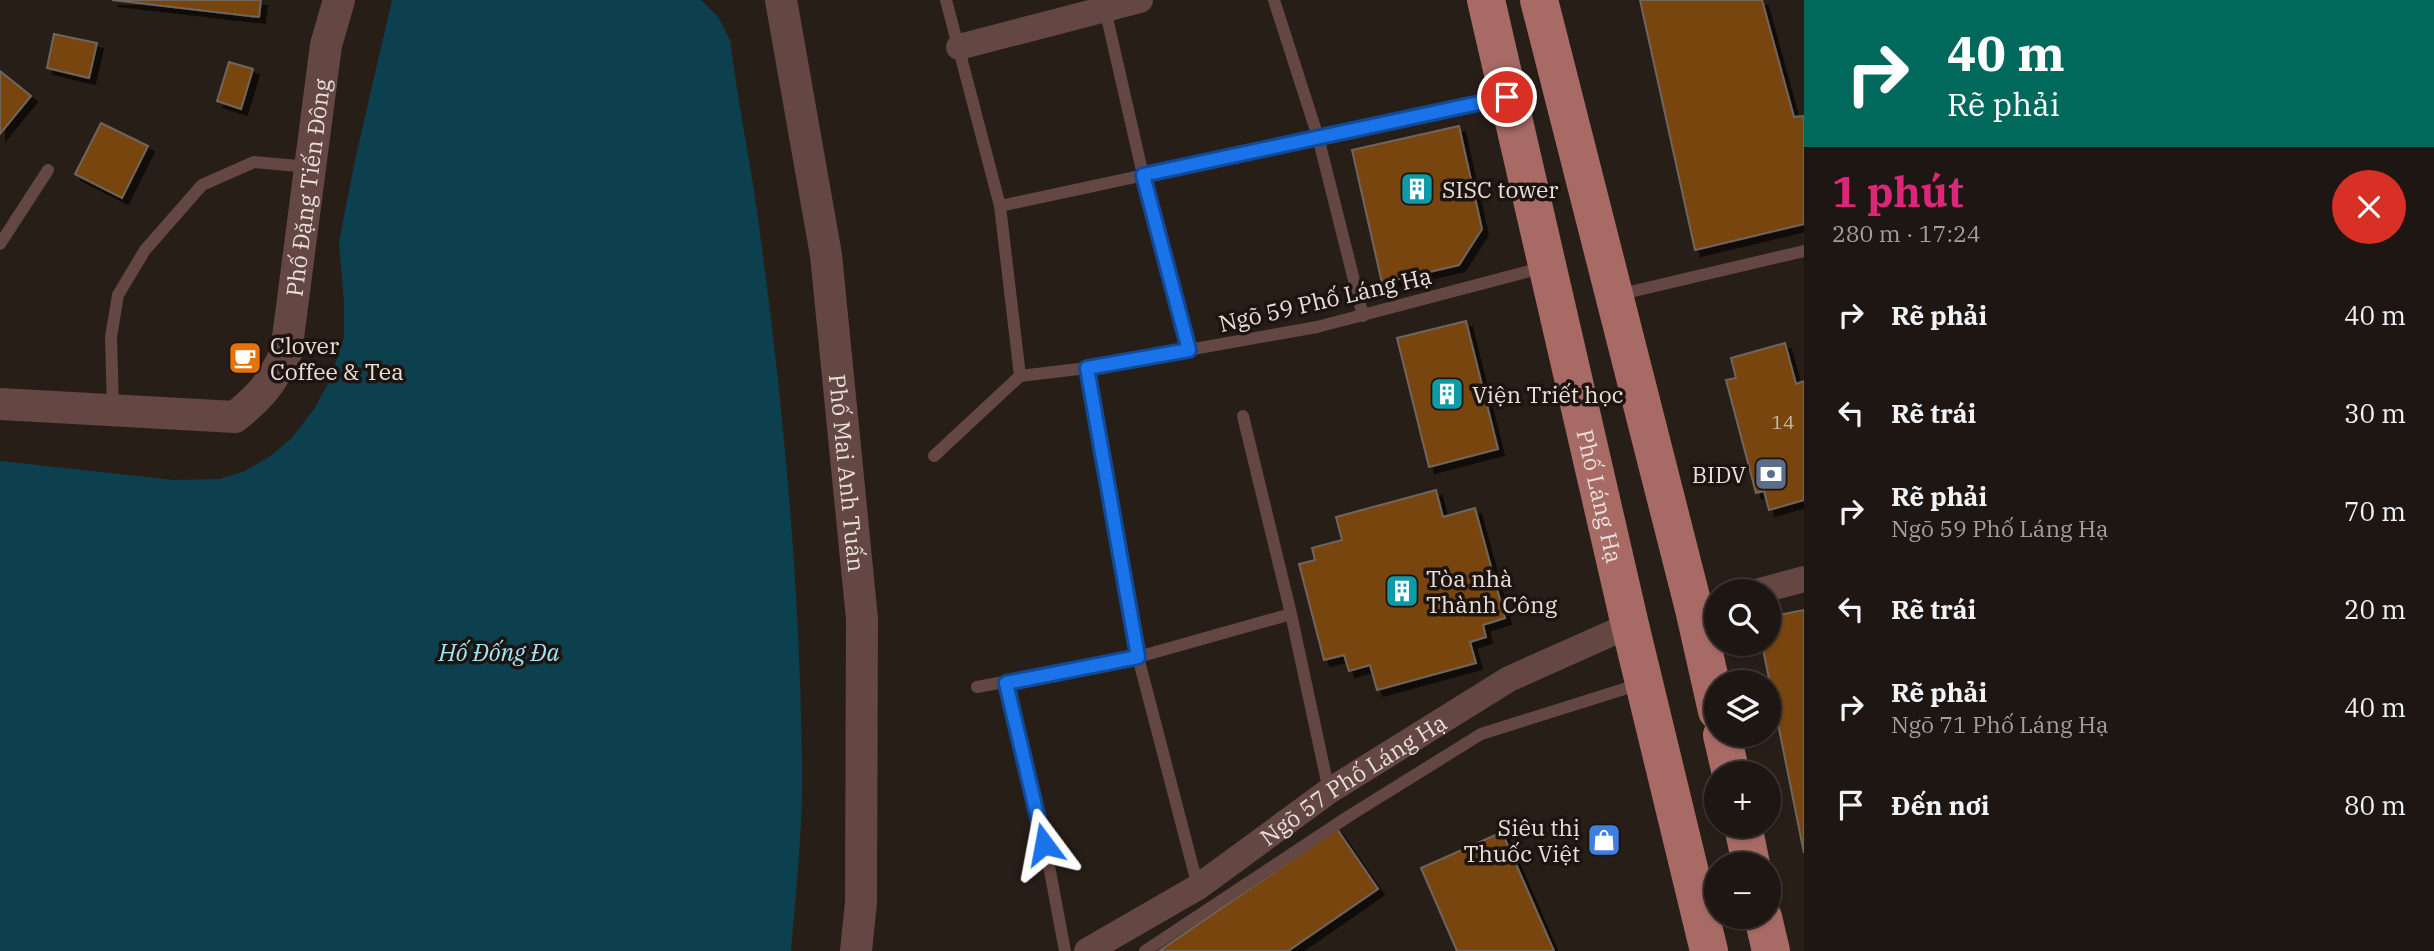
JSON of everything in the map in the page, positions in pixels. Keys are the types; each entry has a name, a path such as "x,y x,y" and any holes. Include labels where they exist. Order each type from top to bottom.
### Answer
{"main road":[{"name":"Phố Láng Hạ","path":"1486,0 1546,267 1709,951"},
{"path":"1539,0 1614,296 1704,603"},
{"path":"1546,267 1603,254"},
{"path":"1766,929 1771,951"}],"street":[{"name":"Phố Đặng Tiến Đông","path":"0,404 235,417 270,384 286,353 326,45 340,0"},
{"name":"Phố Mai Anh Tuấn","path":"781,0 826,256 862,619 861,902 856,951"},
{"path":"959,47 1140,0"},
{"path":"1781,585 1804,579"},
{"name":"Ngõ 57 Phố Láng Hạ","path":"1087,951 1198,887 1329,792 1509,679 1630,625"}],"lane":[{"path":"933,456 1020,376 1000,206 946,0"},
{"path":"1274,0 1318,137 1363,316"},
{"path":"1105,9 1143,175 1189,350"},
{"path":"1000,206 1507,97"},
{"path":"113,410 111,337 118,295 145,250 202,185 254,162 310,167"},
{"path":"0,244 48,170"},
{"path":"1614,296 1804,251"},
{"name":"Ngõ 59 Phố Láng Hạ","path":"1020,376 1087,368 1317,327 1546,267"},
{"path":"1087,368 1138,657 1198,887"},
{"path":"1243,416 1291,614 1329,792"},
{"path":"977,687 1138,657 1291,614"},
{"path":"1006,683 1050,871 1065,951"},
{"path":"1145,951 1349,816 1481,734 1644,683"}],"water":[{"name":"Hố Đống Đa","path":"392,0 701,0 718,17 730,40 769,299 794,566 801,699 802,789 791,951 0,951 0,461 174,480 220,479 245,471 269,457 291,439 314,409 329,382 344,338 339,242"}],"building":[{"path":"112,0 261,0 259,17"},
{"path":"1640,0 1762,0 1794,117 1804,116 1804,224 1695,250"},
{"path":"54,34 97,43 89,78 47,68"},
{"path":"229,62 253,69 241,109 217,101"},
{"path":"0,71 31,96 0,134"},
{"path":"101,123 148,146 122,198 75,174"},
{"name":"SISC tower","path":"1459,126 1482,229 1459,265 1382,283 1352,150"},
{"name":"Viện Triết học","path":"1466,321 1498,449 1429,467 1397,338"},
{"path":"1785,343 1796,384 1804,381 1804,500 1769,510 1764,491 1756,493 1726,380 1736,378 1731,358"},
{"name":"Tòa nhà Thành Công","path":"1436,490 1443,517 1475,508 1505,618 1483,625 1486,637 1470,642 1476,663 1377,690 1370,665 1349,671 1344,655 1324,660 1299,564 1315,560 1312,548 1342,540 1336,517"},
{"path":"1804,610 1804,853 1781,739 1781,670 1767,670 1764,656 1781,656 1781,615"},
{"path":"1337,829 1378,889 1288,951 1159,951"},
{"path":"1502,832 1554,951 1457,951 1421,868"}],"place":[{"name":"SISC tower","path":"1417,189"},
{"name":"Clover Coffee & Tea","path":"245,358"},
{"name":"Viện Triết học","path":"1447,394"},
{"name":"BIDV","path":"1771,474"},
{"name":"Tòa nhà Thành Công","path":"1402,591"},
{"name":"Siêu thị Thuốc Việt","path":"1604,840"}],"route":[{"path":"1044,844 1006,683 1138,657 1087,368 1189,350 1143,175 1507,97"}]}
